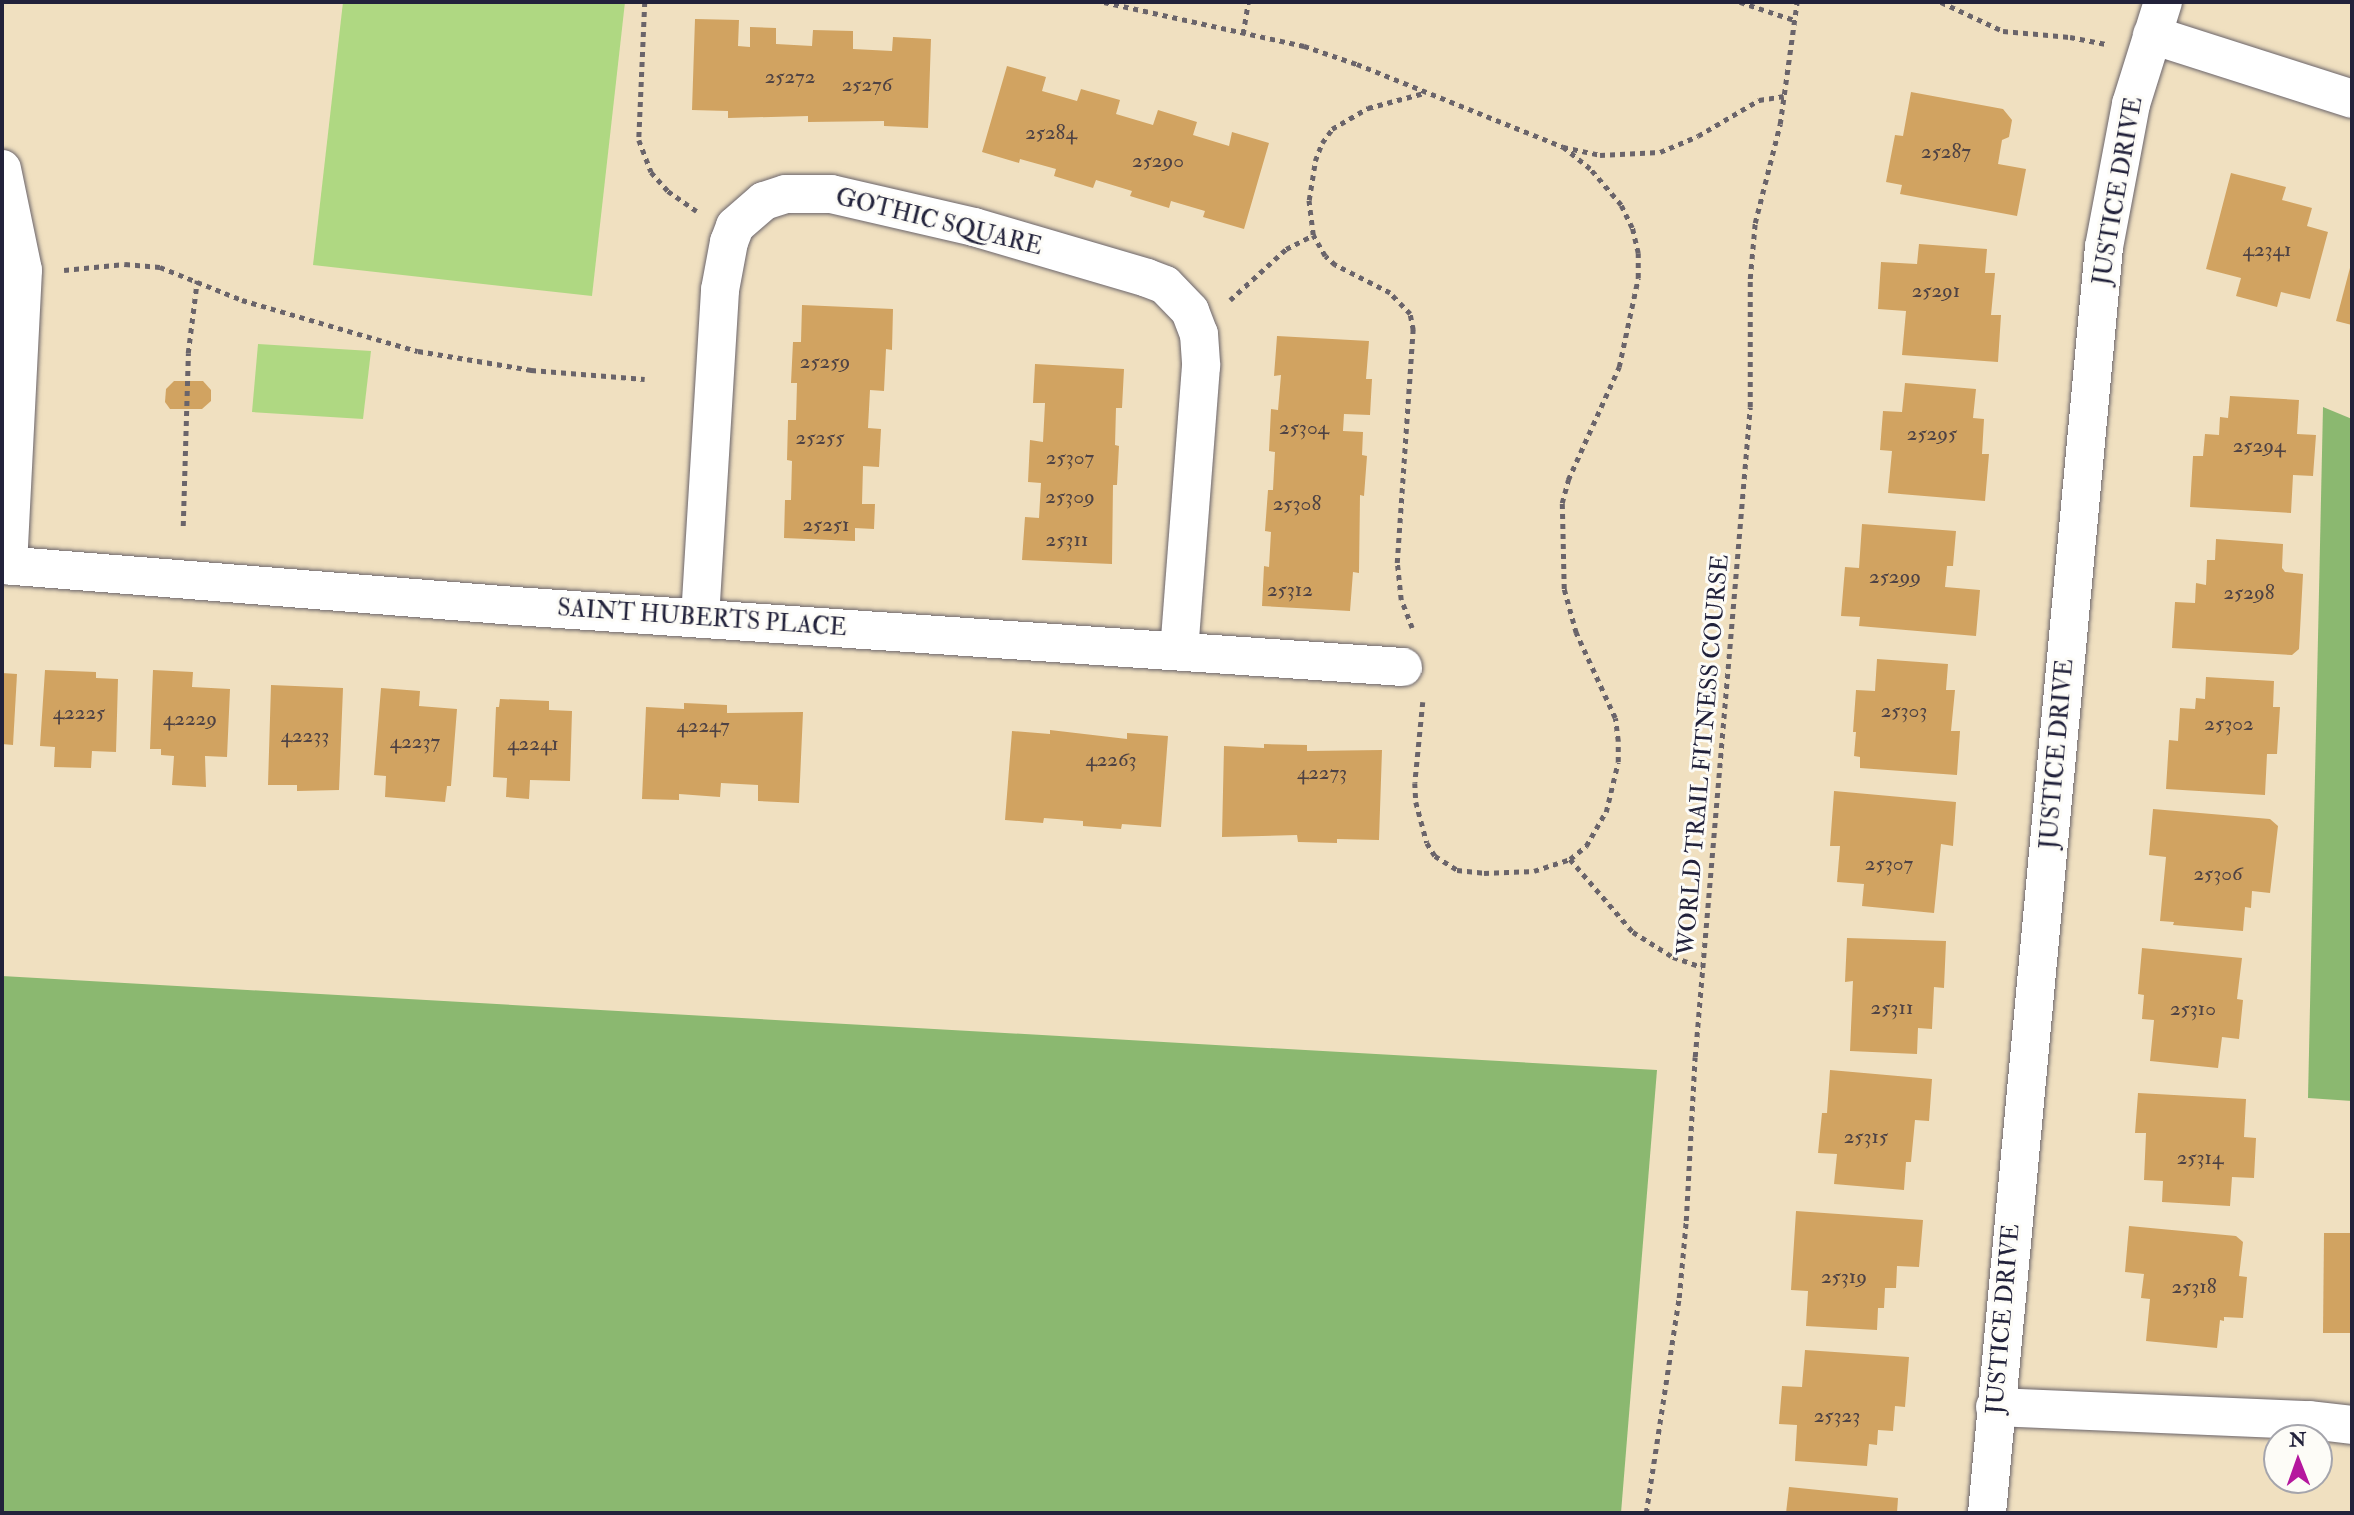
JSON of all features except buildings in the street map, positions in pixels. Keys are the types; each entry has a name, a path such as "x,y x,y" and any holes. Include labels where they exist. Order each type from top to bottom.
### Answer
{"street":[{"path":"2157,18 2352,99"},
{"name":"JUSTICE DRIVE","path":"1987,1513 2104,247 2126,130 2157,18"},
{"path":"2,169 23,270 5,566"},
{"name":"GOTHIC SQUARE","path":"700,618 720,290 729,242 735,226 764,201 786,194 831,194 974,227 1147,278 1165,285 1190,311 1199,334 1201,366 1179,650"},
{"name":"SAINT HUBERTS PLACE","path":"5,566 700,618 1414,667"},
{"path":"1995,1407 2297,1419 2352,1425"}],"path":[{"path":"645,2 639,140 646,163 668,191 706,216"},
{"path":"1104,2 1304,46 1357,64 1563,147 1600,155 1660,152 1698,136 1759,100 1784,96"},
{"path":"1243,34 1248,2"},
{"path":"1740,2 1794,20"},
{"name":"WORLD TRAIL FITNESS COURSE","path":"1646,1513 1679,1298 1703,967 1750,407 1750,279 1755,223 1784,96 1797,2"},
{"path":"1941,2 2003,31 2070,37 2107,44"},
{"path":"1424,93 1368,108 1332,129 1322,143 1313,171 1309,200 1313,235 1325,256 1335,265 1390,293 1410,314 1413,330 1398,572 1414,667 1416,802 1427,844 1435,856 1457,870 1484,873 1534,871 1570,859 1586,846 1606,812 1618,762 1615,718 1576,633 1567,600 1562,567 1562,503 1568,480 1619,367 1638,278 1638,253 1632,228 1621,205 1590,169 1563,147"},
{"path":"1224,303 1243,290 1286,249 1313,235"},
{"path":"58,270 142,264 160,267 242,300 418,351 531,370 645,379"},
{"path":"183,526 188,353 197,281"},
{"path":"1570,859 1633,932 1673,957 1703,967"}],"green space":[{"path":"343,2 625,2 592,296 313,265"},
{"path":"258,344 371,351 363,419 252,412"},
{"path":"2323,407 2352,419 2352,1101 2308,1098"},
{"path":"2,976 1657,1070 1621,1513 2,1513"}]}
